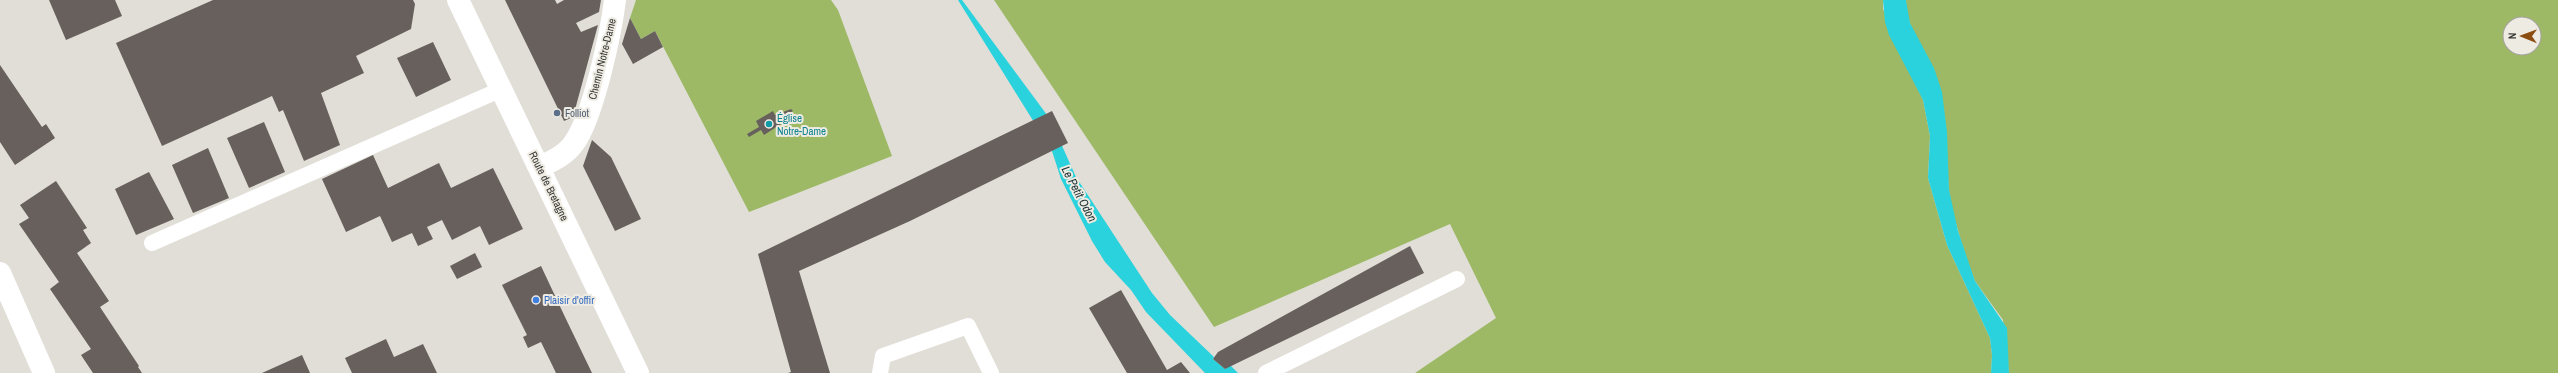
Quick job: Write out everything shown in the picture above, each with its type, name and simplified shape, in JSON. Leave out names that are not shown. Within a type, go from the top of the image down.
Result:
[{"type":"main road","name":"Route de Bretagne","points":[[458,0],[540,167],[638,373]]},
{"type":"main road","name":"Chemin Notre-Dame","points":[[540,167],[560,157],[574,144],[588,115],[613,20],[615,0]]},
{"type":"main road","points":[[0,272],[44,373]]},
{"type":"lane","points":[[152,243],[502,89]]},
{"type":"lane","points":[[1266,373],[1457,279]]},
{"type":"lane","points":[[880,373],[883,356],[968,326],[991,373]]},
{"type":"green space","points":[[636,0],[831,0],[838,10],[892,156],[749,212],[655,31],[641,39],[630,18]]},
{"type":"green space","points":[[994,0],[1883,0],[1883,9],[1923,100],[1930,136],[1928,178],[1947,245],[1990,338],[1992,355],[1991,373],[1415,373],[1496,318],[1450,224],[1214,327]]},
{"type":"green space","points":[[1906,0],[2558,0],[2558,373],[2009,373],[2003,320],[1975,281],[1965,255],[1950,202],[1947,165],[1914,33],[1907,16]]},
{"type":"water","name":"Le Petit Odon","points":[[958,0],[962,0],[1050,119],[1076,177],[1152,293],[1170,315],[1214,357],[1213,359],[1225,369],[1230,365],[1238,373],[1205,373],[1146,312],[1131,290],[1105,262],[1092,241],[1061,179],[1052,151]]},
{"type":"water","points":[[1883,0],[1906,0],[1910,23],[1934,68],[1942,92],[1947,132],[1949,190],[1958,231],[1975,281],[2007,328],[2009,373],[1991,373],[1992,355],[1990,338],[1947,245],[1928,178],[1930,136],[1923,100],[1889,35],[1885,22]]},
{"type":"building","points":[[49,0],[115,0],[122,16],[66,40]]},
{"type":"building","points":[[213,0],[413,0],[415,4],[411,29],[356,56],[364,73],[321,93],[340,145],[304,161],[283,110],[279,112],[272,96],[162,146],[116,43]]},
{"type":"building","points":[[505,0],[555,0],[557,4],[564,0],[601,0],[599,12],[576,23],[581,32],[598,25],[573,117],[564,121]]},
{"type":"building","points":[[630,18],[641,39],[655,31],[663,47],[633,64],[622,44]]},
{"type":"building","points":[[433,42],[451,80],[416,97],[397,58]]},
{"type":"building","points":[[0,65],[42,127],[46,124],[55,138],[15,165],[0,142]]},
{"type":"building","name":"Église Notre-Dame","points":[[791,109],[793,111],[786,115],[781,124],[764,135],[761,130],[749,137],[747,134],[759,127],[756,121],[773,111],[775,115]]},
{"type":"building","points":[[1052,111],[1068,143],[910,221],[799,271],[830,373],[788,373],[791,372],[758,254]]},
{"type":"building","points":[[264,122],[285,172],[249,188],[227,138]]},
{"type":"building","points":[[592,140],[611,157],[641,219],[615,231],[583,166]]},
{"type":"building","points":[[208,148],[229,198],[193,213],[172,165]]},
{"type":"building","points":[[373,155],[388,188],[439,163],[451,188],[493,168],[523,229],[489,245],[480,226],[452,240],[442,220],[427,227],[433,239],[418,246],[412,233],[392,242],[380,216],[346,232],[322,179]]},
{"type":"building","points":[[149,172],[174,219],[136,235],[115,189]]},
{"type":"building","points":[[56,181],[87,228],[83,230],[91,243],[77,253],[109,301],[100,307],[139,366],[138,367],[142,373],[93,373],[81,355],[91,349],[50,289],[59,282],[19,224],[29,218],[20,205]]},
{"type":"building","points":[[1410,246],[1424,273],[1225,369],[1213,359],[1218,352]]},
{"type":"building","points":[[475,253],[482,267],[457,279],[450,266]]},
{"type":"building","points":[[541,266],[592,373],[556,373],[541,342],[528,348],[523,337],[527,335],[502,285]]},
{"type":"building","points":[[1121,290],[1167,370],[1181,362],[1190,373],[1127,373],[1089,308]]},
{"type":"building","points":[[386,339],[394,357],[423,344],[437,373],[352,373],[345,358]]},
{"type":"building","points":[[302,355],[310,373],[262,373]]},
{"type":"place","name":"Folliot","points":[[557,113]]},
{"type":"place","name":"Église Notre-Dame","points":[[769,124]]},
{"type":"place","name":"Plaisir d'offir","points":[[536,300]]}]
